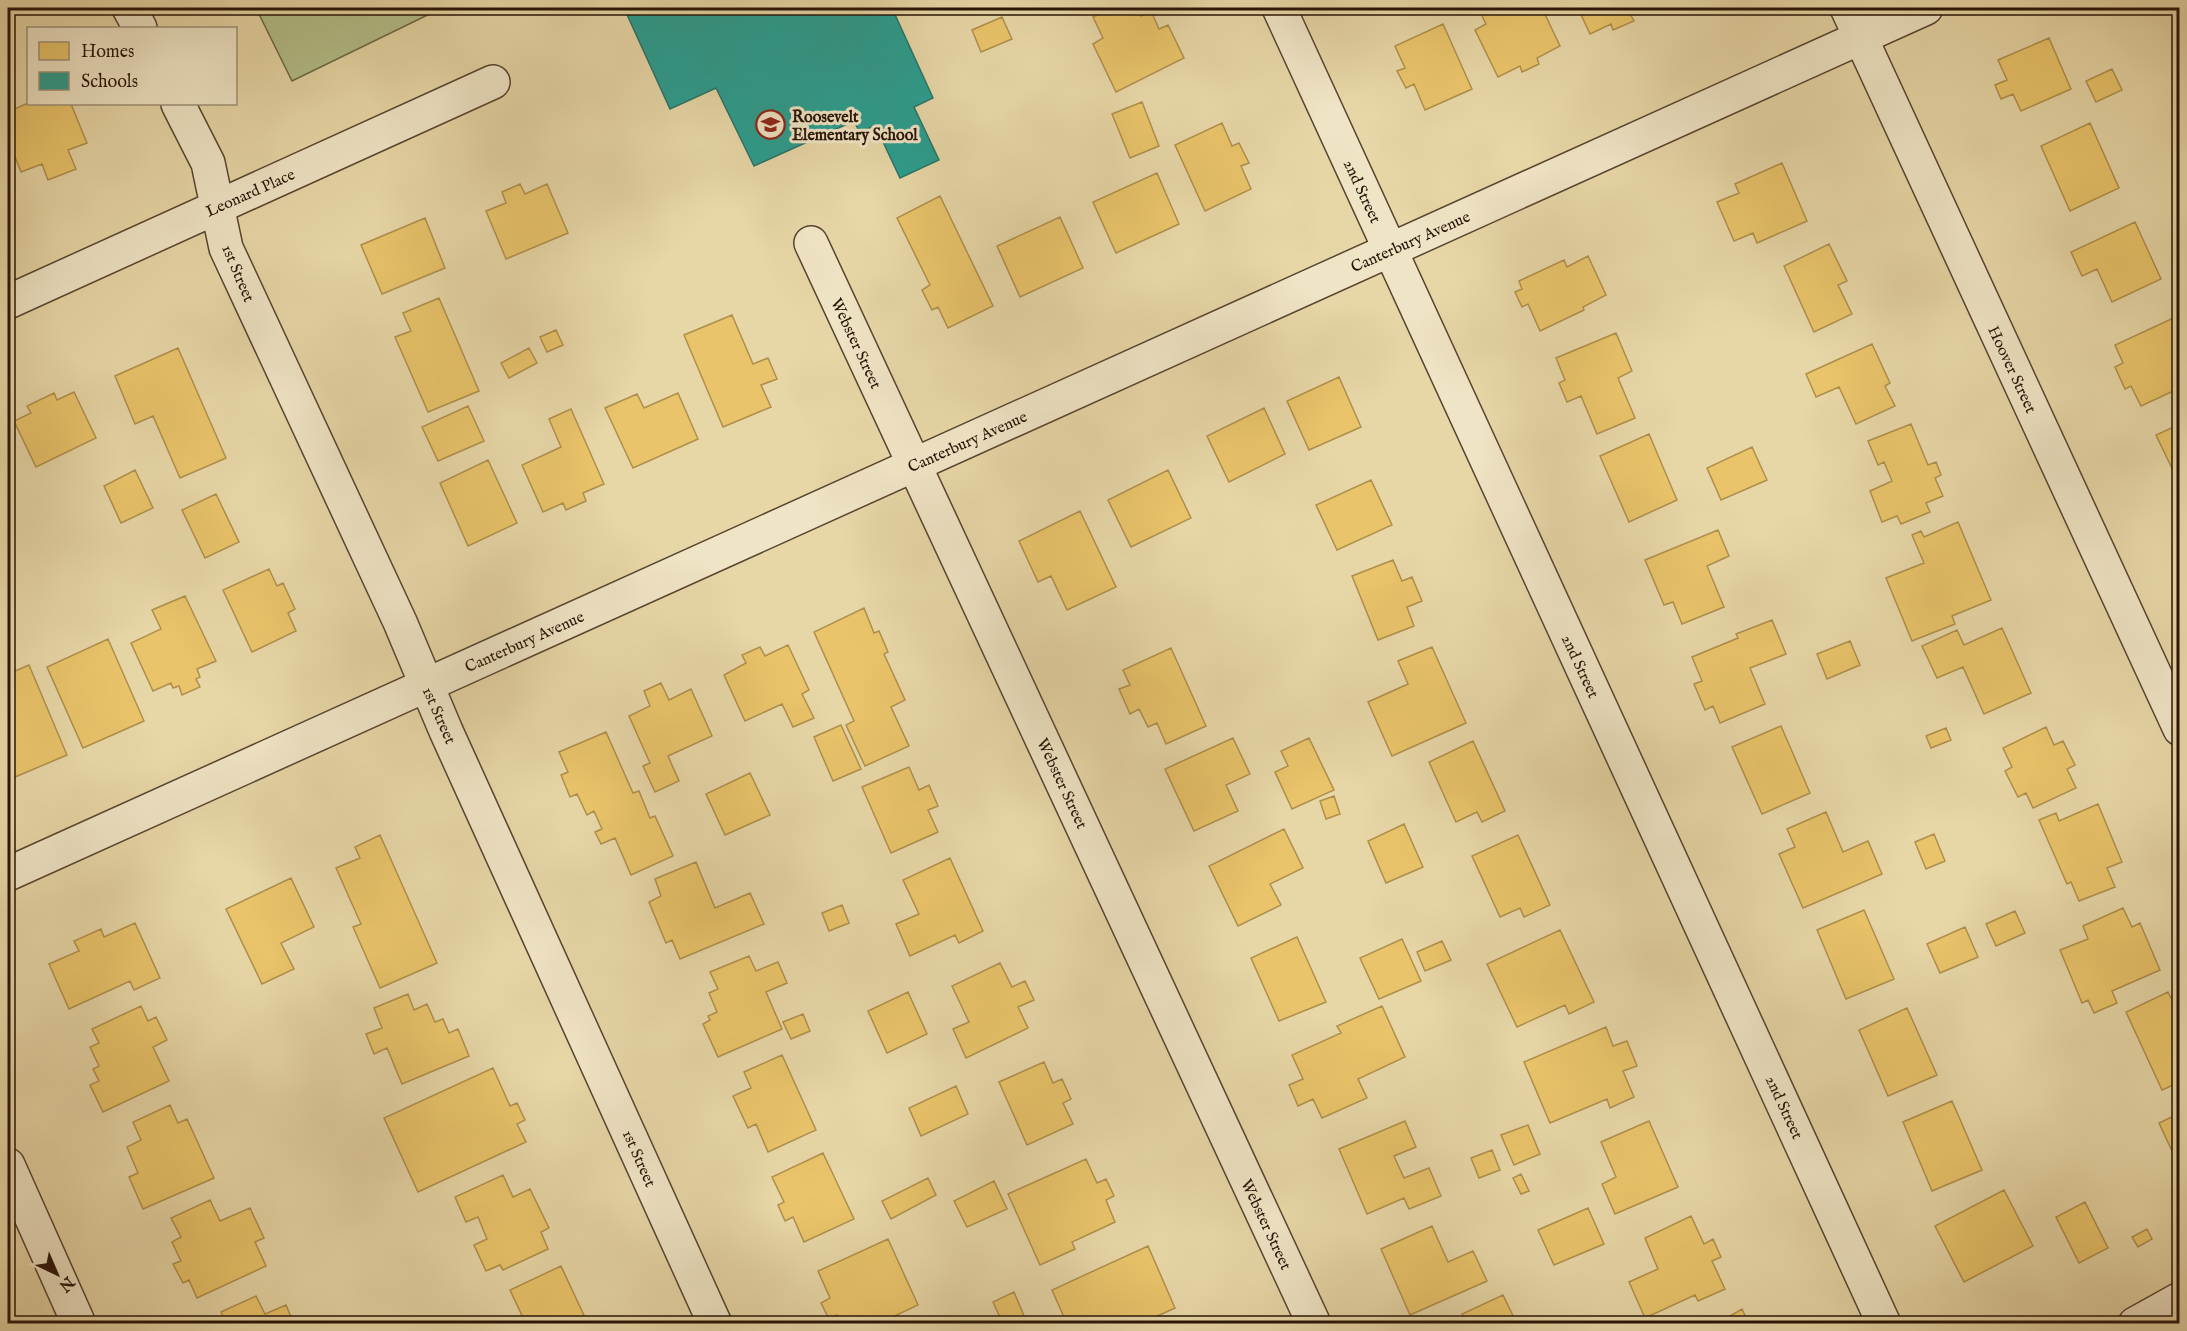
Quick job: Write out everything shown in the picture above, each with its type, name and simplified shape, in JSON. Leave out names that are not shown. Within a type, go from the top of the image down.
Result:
[{"type":"street","points":[[129,8],[139,27]]},
{"type":"street","name":"2nd Street","points":[[1280,8],[1884,1323]]},
{"type":"street","name":"Hoover Street","points":[[1847,8],[2180,729]]},
{"type":"street","name":"Canterbury Avenue","points":[[8,874],[1926,8]]},
{"type":"street","name":"Leonard Place","points":[[8,302],[493,82]]},
{"type":"street","name":"1st Street","points":[[179,105],[208,163],[226,248],[400,622],[426,685],[715,1323]]},
{"type":"street","name":"Webster Street","points":[[811,243],[1314,1323]]},
{"type":"street","points":[[8,1165],[80,1323]]},
{"type":"street","points":[[2135,1323],[2180,1299]]},
{"type":"green space","points":[[256,8],[442,8],[292,81]]},
{"type":"building: Homes","points":[[1112,8],[1136,8],[1141,16],[1151,11],[1159,29],[1168,25],[1184,58],[1116,92],[1093,44],[1103,38],[1093,17]]},
{"type":"building: Homes","points":[[1478,8],[1506,8],[1510,14],[1524,8],[1542,8],[1560,46],[1537,58],[1539,64],[1522,72],[1520,66],[1498,77],[1475,30],[1486,24]]},
{"type":"building: Homes","points":[[1578,8],[1646,8],[1630,14],[1634,21],[1613,30],[1611,24],[1590,34]]},
{"type":"building: Homes","points":[[1002,17],[1012,39],[981,52],[972,30]]},
{"type":"building: Homes","points":[[1443,24],[1472,89],[1425,110],[1414,84],[1406,88],[1397,71],[1405,68],[1395,46]]},
{"type":"building: Homes","points":[[2049,38],[2071,89],[2021,111],[2013,94],[2001,99],[1995,85],[2007,80],[1998,60]]},
{"type":"building: Homes","points":[[2112,69],[2122,90],[2096,102],[2086,81]]},
{"type":"building: Homes","points":[[1142,102],[1159,146],[1130,158],[1112,114]]},
{"type":"building: Homes","points":[[27,103],[71,105],[87,143],[68,150],[76,169],[48,180],[42,164],[21,172],[8,139],[8,112]]},
{"type":"building: Homes","points":[[1222,123],[1232,146],[1239,143],[1249,163],[1241,166],[1251,189],[1205,211],[1175,145]]},
{"type":"building: Homes","points":[[2090,123],[2119,188],[2070,211],[2041,146]]},
{"type":"building: Homes","points":[[1782,163],[1807,221],[1757,243],[1753,233],[1734,241],[1717,202],[1739,193],[1735,184]]},
{"type":"building: Homes","points":[[1157,173],[1179,224],[1116,253],[1093,202]]},
{"type":"building: Homes","points":[[520,184],[525,194],[547,184],[568,233],[506,259],[486,211],[506,203],[502,192]]},
{"type":"building: Homes","points":[[940,196],[993,306],[948,328],[938,307],[932,310],[922,290],[930,285],[897,218]]},
{"type":"building: Homes","points":[[1060,217],[1083,268],[1020,297],[997,246]]},
{"type":"building: Homes","points":[[425,218],[445,268],[382,294],[361,245]]},
{"type":"building: Homes","points":[[2135,222],[2161,279],[2112,302],[2097,269],[2082,276],[2071,252]]},
{"type":"building: Homes","points":[[1829,244],[1847,281],[1838,285],[1852,314],[1814,332],[1784,266]]},
{"type":"building: Homes","points":[[1588,256],[1606,295],[1583,307],[1584,310],[1540,331],[1528,304],[1522,307],[1515,292],[1522,289],[1519,281],[1564,260],[1567,267]]},
{"type":"building: Homes","points":[[439,298],[479,391],[428,412],[395,337],[411,331],[403,313]]},
{"type":"building: Homes","points":[[732,315],[753,364],[768,358],[777,379],[761,385],[771,407],[723,427],[684,335]]},
{"type":"building: Homes","points":[[2180,315],[2180,388],[2141,406],[2131,386],[2125,389],[2115,367],[2123,363],[2115,345]]},
{"type":"building: Homes","points":[[556,330],[563,345],[547,352],[540,337]]},
{"type":"building: Homes","points":[[1616,333],[1632,371],[1618,378],[1635,418],[1597,434],[1581,396],[1567,402],[1559,383],[1565,380],[1556,358]]},
{"type":"building: Homes","points":[[1872,344],[1890,383],[1885,386],[1895,406],[1856,424],[1839,387],[1816,397],[1806,374]]},
{"type":"building: Homes","points":[[178,348],[226,458],[180,478],[153,416],[135,424],[115,376]]},
{"type":"building: Homes","points":[[529,348],[537,363],[509,378],[501,363]]},
{"type":"building: Homes","points":[[1339,377],[1361,427],[1309,450],[1287,401]]},
{"type":"building: Homes","points":[[74,392],[96,438],[36,467],[14,421],[31,413],[27,406],[54,393],[57,400]]},
{"type":"building: Homes","points":[[678,393],[698,439],[633,468],[605,408],[637,394],[644,408]]},
{"type":"building: Homes","points":[[468,406],[484,441],[438,461],[422,427]]},
{"type":"building: Homes","points":[[1264,408],[1285,454],[1229,482],[1207,436]]},
{"type":"building: Homes","points":[[571,409],[604,484],[583,493],[586,501],[566,510],[563,503],[543,512],[522,465],[561,447],[549,419]]},
{"type":"building: Homes","points":[[1911,424],[1928,465],[1936,462],[1941,475],[1935,478],[1943,496],[1926,503],[1930,512],[1901,524],[1897,516],[1882,522],[1870,491],[1892,481],[1884,462],[1878,465],[1868,441]]},
{"type":"building: Homes","points":[[2180,424],[2180,485],[2156,435]]},
{"type":"building: Homes","points":[[1649,434],[1677,500],[1629,522],[1600,456]]},
{"type":"building: Homes","points":[[1752,447],[1767,480],[1721,500],[1707,468]]},
{"type":"building: Homes","points":[[488,460],[517,523],[468,546],[440,483]]},
{"type":"building: Homes","points":[[135,470],[153,508],[121,523],[104,486]]},
{"type":"building: Homes","points":[[1168,470],[1191,518],[1131,547],[1108,500]]},
{"type":"building: Homes","points":[[1371,480],[1392,525],[1337,550],[1316,505]]},
{"type":"building: Homes","points":[[216,494],[239,542],[205,558],[182,510]]},
{"type":"building: Homes","points":[[1080,511],[1116,587],[1067,610],[1051,576],[1038,582],[1019,541]]},
{"type":"building: Homes","points":[[1958,522],[1991,600],[1952,616],[1955,624],[1912,641],[1886,578],[1924,563],[1912,535],[1921,531],[1924,537]]},
{"type":"building: Homes","points":[[1718,530],[1729,556],[1707,566],[1724,607],[1682,624],[1673,602],[1664,605],[1645,560]]},
{"type":"building: Homes","points":[[1393,560],[1402,581],[1412,577],[1422,601],[1407,607],[1414,626],[1378,640],[1352,576]]},
{"type":"building: Homes","points":[[269,569],[277,586],[283,583],[295,609],[288,613],[296,631],[252,652],[223,590]]},
{"type":"building: Homes","points":[[185,596],[216,661],[197,669],[200,677],[196,679],[200,687],[182,695],[179,686],[173,688],[171,683],[153,691],[131,643],[161,629],[152,610]]},
{"type":"building: Homes","points":[[864,608],[874,633],[879,631],[888,652],[884,654],[905,700],[891,707],[909,746],[865,766],[846,725],[854,721],[814,632]]},
{"type":"building: Homes","points":[[1772,620],[1786,654],[1750,668],[1765,704],[1720,723],[1713,706],[1705,710],[1694,684],[1702,681],[1692,657],[1738,638],[1736,634]]},
{"type":"building: Homes","points":[[2002,628],[2031,693],[1984,714],[1963,667],[1937,678],[1922,646],[1957,630],[1964,645]]},
{"type":"building: Homes","points":[[108,639],[144,721],[83,748],[47,667]]},
{"type":"building: Homes","points":[[1850,641],[1860,665],[1827,679],[1817,654]]},
{"type":"building: Homes","points":[[788,645],[809,690],[802,694],[814,718],[793,727],[782,704],[745,721],[724,675],[746,663],[742,655],[760,647],[765,656]]},
{"type":"building: Homes","points":[[1432,647],[1466,723],[1392,756],[1368,702],[1408,684],[1398,661]]},
{"type":"building: Homes","points":[[1171,648],[1206,726],[1166,744],[1157,723],[1148,727],[1139,709],[1130,714],[1119,689],[1130,685],[1123,670]]},
{"type":"building: Homes","points":[[29,665],[67,755],[8,780],[8,674]]},
{"type":"building: Homes","points":[[661,683],[669,700],[691,689],[712,736],[668,756],[679,781],[655,792],[643,766],[650,763],[629,716],[650,706],[644,691]]},
{"type":"building: Homes","points":[[841,725],[861,769],[833,781],[814,737]]},
{"type":"building: Homes","points":[[1781,726],[1810,793],[1762,814],[1732,747]]},
{"type":"building: Homes","points":[[2046,727],[2054,745],[2063,741],[2075,765],[2067,769],[2076,788],[2033,808],[2026,793],[2018,797],[2005,771],[2012,767],[2003,748]]},
{"type":"building: Homes","points":[[1946,728],[1951,740],[1931,748],[1926,736]]},
{"type":"building: Homes","points":[[606,732],[633,793],[639,791],[650,818],[655,816],[673,856],[631,875],[615,838],[601,844],[595,832],[602,829],[594,811],[587,815],[577,794],[570,797],[561,775],[568,772],[559,752]]},
{"type":"building: Homes","points":[[1233,738],[1250,774],[1226,785],[1238,811],[1194,831],[1165,769]]},
{"type":"building: Homes","points":[[1309,738],[1334,790],[1292,809],[1275,772],[1288,766],[1281,751]]},
{"type":"building: Homes","points":[[1473,741],[1505,811],[1482,822],[1477,812],[1456,822],[1429,762]]},
{"type":"building: Homes","points":[[909,767],[919,790],[929,785],[938,806],[928,810],[938,832],[891,853],[862,787]]},
{"type":"building: Homes","points":[[750,773],[770,815],[725,835],[706,794]]},
{"type":"building: Homes","points":[[1334,796],[1340,814],[1326,819],[1320,801]]},
{"type":"building: Homes","points":[[2098,804],[2122,862],[2107,868],[2115,887],[2079,901],[2071,882],[2067,884],[2039,820],[2056,813],[2059,821]]},
{"type":"building: Homes","points":[[1826,812],[1843,852],[1868,841],[1882,874],[1803,908],[1779,854],[1795,847],[1787,829]]},
{"type":"building: Homes","points":[[1404,824],[1423,867],[1386,883],[1368,841]]},
{"type":"building: Homes","points":[[1284,829],[1303,868],[1270,884],[1281,905],[1238,926],[1209,866]]},
{"type":"building: Homes","points":[[1934,834],[1945,861],[1926,869],[1915,842]]},
{"type":"building: Homes","points":[[380,835],[437,963],[380,988],[353,927],[361,924],[336,868],[360,858],[355,847]]},
{"type":"building: Homes","points":[[1518,835],[1550,905],[1524,917],[1520,908],[1500,917],[1472,856]]},
{"type":"building: Homes","points":[[950,858],[983,931],[959,943],[955,935],[910,956],[896,924],[919,914],[903,880]]},
{"type":"building: Homes","points":[[696,862],[715,908],[750,893],[764,924],[680,959],[672,940],[666,943],[649,902],[661,896],[655,879]]},
{"type":"building: Homes","points":[[291,878],[314,927],[281,943],[294,969],[262,984],[226,909]]},
{"type":"building: Homes","points":[[842,905],[849,923],[829,931],[822,913]]},
{"type":"building: Homes","points":[[2123,908],[2132,927],[2140,923],[2160,970],[2112,991],[2117,1003],[2094,1013],[2088,1000],[2082,1003],[2060,950],[2088,939],[2083,926]]},
{"type":"building: Homes","points":[[1864,910],[1894,979],[1846,999],[1817,930]]},
{"type":"building: Homes","points":[[2015,911],[2025,933],[1996,946],[1986,924]]},
{"type":"building: Homes","points":[[135,923],[160,978],[134,990],[130,981],[69,1009],[49,964],[79,951],[74,941],[101,929],[104,937]]},
{"type":"building: Homes","points":[[1965,927],[1978,957],[1940,973],[1927,944]]},
{"type":"building: Homes","points":[[1560,930],[1594,1002],[1569,1014],[1565,1005],[1517,1027],[1487,964]]},
{"type":"building: Homes","points":[[1297,937],[1326,1002],[1279,1021],[1251,958]]},
{"type":"building: Homes","points":[[1402,939],[1421,981],[1379,999],[1360,958]]},
{"type":"building: Homes","points":[[1442,941],[1451,960],[1425,971],[1417,952]]},
{"type":"building: Homes","points":[[749,956],[756,971],[778,962],[787,983],[766,992],[782,1029],[718,1057],[703,1024],[710,1020],[708,1016],[717,1012],[709,993],[718,989],[710,972]]},
{"type":"building: Homes","points":[[1000,963],[1012,987],[1025,981],[1034,1000],[1018,1007],[1028,1028],[966,1058],[953,1029],[969,1022],[952,986]]},
{"type":"building: Homes","points":[[908,992],[927,1034],[887,1053],[868,1011]]},
{"type":"building: Homes","points":[[2168,992],[2180,1016],[2180,1082],[2162,1090],[2126,1012]]},
{"type":"building: Homes","points":[[408,994],[414,1010],[427,1004],[435,1022],[443,1019],[449,1033],[458,1029],[469,1056],[402,1084],[387,1048],[374,1054],[366,1034],[382,1028],[374,1008]]},
{"type":"building: Homes","points":[[141,1006],[148,1021],[156,1017],[167,1040],[153,1047],[169,1081],[103,1112],[90,1085],[99,1081],[93,1069],[99,1066],[90,1047],[99,1043],[92,1029]]},
{"type":"building: Homes","points":[[1382,1006],[1405,1057],[1358,1079],[1367,1098],[1322,1118],[1313,1099],[1298,1106],[1289,1085],[1303,1079],[1292,1055],[1341,1033],[1337,1026]]},
{"type":"building: Homes","points":[[1907,1008],[1937,1075],[1888,1096],[1859,1030]]},
{"type":"building: Homes","points":[[803,1014],[810,1031],[791,1039],[783,1022]]},
{"type":"building: Homes","points":[[1606,1027],[1613,1046],[1627,1041],[1637,1066],[1623,1071],[1634,1097],[1610,1108],[1607,1099],[1550,1123],[1524,1062]]},
{"type":"building: Homes","points":[[782,1055],[816,1130],[768,1152],[756,1124],[748,1128],[733,1096],[751,1088],[744,1072]]},
{"type":"building: Homes","points":[[1044,1062],[1053,1083],[1062,1079],[1071,1099],[1063,1103],[1073,1124],[1027,1145],[999,1082]]},
{"type":"building: Homes","points":[[493,1068],[510,1106],[517,1103],[525,1120],[517,1124],[526,1142],[418,1192],[384,1118]]},
{"type":"building: Homes","points":[[956,1086],[968,1114],[921,1136],[909,1108]]},
{"type":"building: Homes","points":[[1952,1101],[1982,1170],[1932,1191],[1903,1122]]},
{"type":"building: Homes","points":[[170,1105],[178,1123],[187,1119],[214,1178],[143,1209],[129,1177],[138,1173],[127,1147],[141,1140],[133,1122]]},
{"type":"building: Homes","points":[[2180,1113],[2180,1168],[2159,1123]]},
{"type":"building: Homes","points":[[1405,1121],[1416,1147],[1394,1156],[1404,1178],[1429,1168],[1441,1196],[1409,1209],[1404,1198],[1367,1214],[1339,1149]]},
{"type":"building: Homes","points":[[1649,1121],[1678,1187],[1615,1214],[1602,1184],[1616,1177],[1601,1142]]},
{"type":"building: Homes","points":[[1528,1125],[1540,1154],[1514,1165],[1501,1135]]},
{"type":"building: Homes","points":[[1492,1150],[1500,1170],[1479,1178],[1471,1158]]},
{"type":"building: Homes","points":[[823,1153],[854,1219],[804,1242],[793,1217],[785,1221],[778,1205],[784,1202],[772,1177]]},
{"type":"building: Homes","points":[[1086,1159],[1097,1183],[1106,1179],[1114,1196],[1106,1200],[1115,1222],[1072,1242],[1075,1249],[1040,1265],[1008,1194]]},
{"type":"building: Homes","points":[[1521,1174],[1529,1191],[1521,1194],[1513,1178]]},
{"type":"building: Homes","points":[[503,1175],[513,1197],[530,1189],[549,1228],[541,1232],[548,1249],[503,1270],[500,1265],[486,1271],[474,1245],[487,1239],[478,1217],[466,1222],[455,1197]]},
{"type":"building: Homes","points":[[928,1178],[936,1195],[891,1219],[882,1201]]},
{"type":"building: Homes","points":[[994,1181],[1007,1209],[967,1227],[954,1201]]},
{"type":"building: Homes","points":[[2004,1190],[2033,1246],[1964,1282],[1935,1226]]},
{"type":"building: Homes","points":[[210,1200],[220,1221],[250,1208],[264,1238],[255,1242],[266,1266],[197,1298],[189,1280],[183,1283],[173,1264],[181,1261],[172,1242],[181,1237],[171,1218]]},
{"type":"building: Homes","points":[[2085,1202],[2108,1248],[2079,1263],[2056,1217]]},
{"type":"building: Homes","points":[[1588,1208],[1604,1244],[1554,1265],[1538,1230]]},
{"type":"building: Homes","points":[[1691,1216],[1704,1244],[1713,1239],[1721,1257],[1712,1261],[1725,1289],[1698,1301],[1695,1295],[1645,1318],[1629,1282],[1658,1269],[1645,1238]]},
{"type":"building: Homes","points":[[1432,1226],[1448,1262],[1473,1251],[1487,1281],[1410,1315],[1381,1249]]},
{"type":"building: Homes","points":[[2147,1229],[2152,1239],[2138,1247],[2132,1237]]},
{"type":"building: Homes","points":[[888,1239],[918,1305],[878,1324],[841,1324],[837,1315],[829,1319],[821,1303],[830,1298],[818,1271]]},
{"type":"building: Homes","points":[[1148,1246],[1175,1308],[1140,1324],[1067,1324],[1052,1290]]},
{"type":"building: Homes","points":[[561,1266],[588,1324],[526,1324],[510,1290]]},
{"type":"building: Homes","points":[[1014,1292],[1024,1316],[1003,1324],[993,1302]]},
{"type":"building: Homes","points":[[1503,1295],[1517,1324],[1467,1324],[1462,1314]]},
{"type":"building: Homes","points":[[256,1296],[265,1314],[286,1305],[294,1324],[226,1324],[221,1312]]},
{"type":"building: Homes","points":[[1742,1309],[1749,1324],[1716,1324]]},
{"type":"building: Homes","points":[[1708,1316],[1713,1324],[1694,1324]]},
{"type":"building: Schools","points":[[624,8],[892,8],[933,98],[914,107],[939,160],[900,178],[875,125],[860,133],[854,121],[754,166],[716,88],[670,109]]},
{"type":"place","name":"Roosevelt Elementary School","points":[[771,125]]}]
